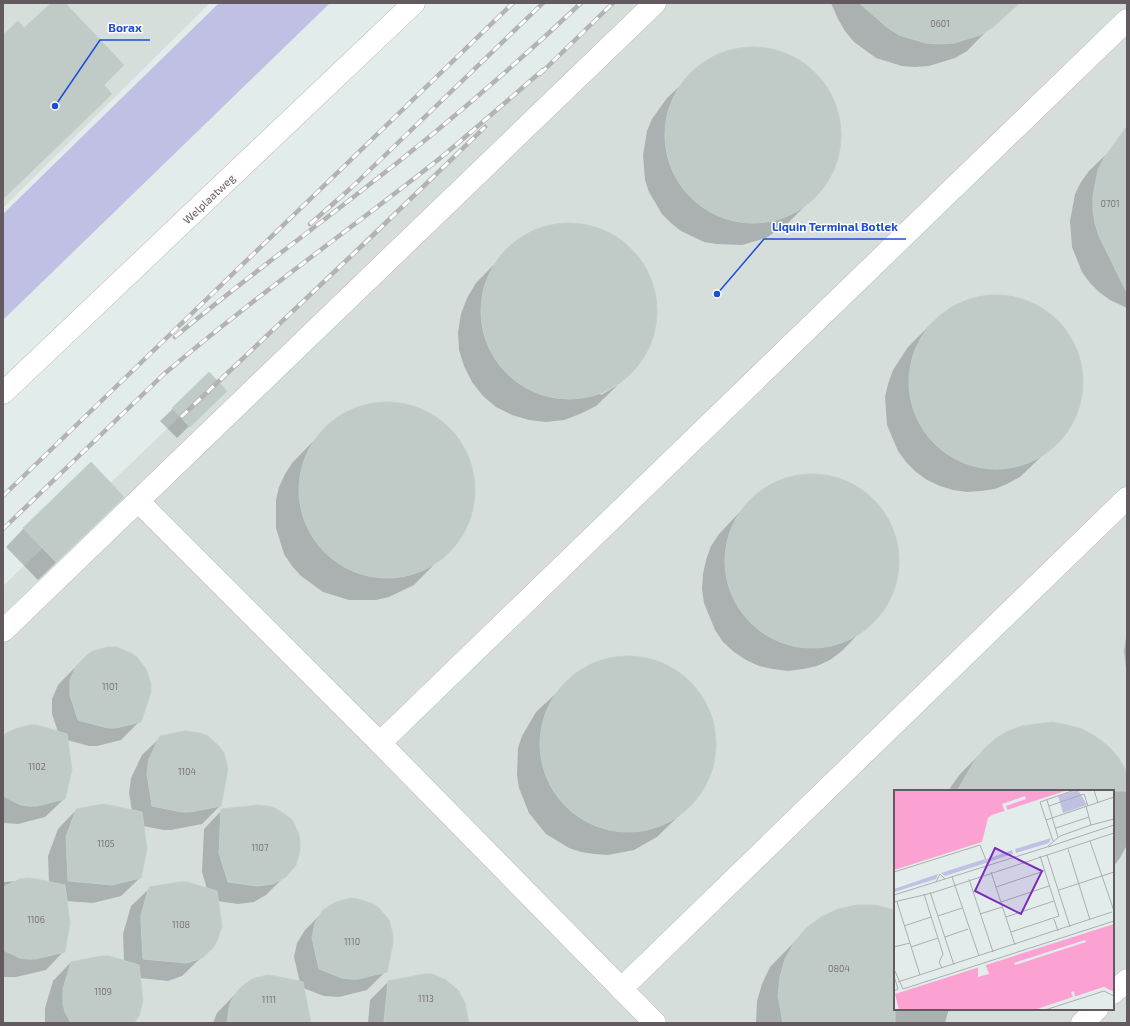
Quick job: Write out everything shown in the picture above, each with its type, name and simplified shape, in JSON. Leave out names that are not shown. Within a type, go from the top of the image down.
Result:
[{"type":"lane","name":"Welplaatweg","points":[[5,387],[414,3]]},
{"type":"lane","points":[[3,631],[655,3]]},
{"type":"lane","points":[[380,743],[1127,20]]},
{"type":"lane","points":[[621,989],[1127,498]]},
{"type":"lane","points":[[138,501],[380,743],[655,1023]]},
{"type":"lane","points":[[1114,992],[1127,980]]},
{"type":"lane","points":[[1082,1023],[1096,1010]]},
{"type":"shaded area","points":[[3,3],[210,3],[3,208]]},
{"type":"shaded area","points":[[219,3],[330,3],[3,320],[3,214]]},
{"type":"shaded area","points":[[611,3],[1127,3],[1127,1023],[3,1023],[3,586]]},
{"type":"building","points":[[51,3],[65,3],[124,65],[104,85],[112,94],[3,199],[3,35],[18,21],[24,28]]},
{"type":"building","points":[[859,3],[1020,3],[992,28],[980,35],[954,43],[939,44],[926,43],[899,35],[888,28]]},
{"type":"building","points":[[753,47],[770,49],[787,54],[809,67],[821,79],[834,101],[839,118],[841,135],[839,152],[834,169],[821,191],[809,203],[787,216],[770,221],[753,223],[736,221],[719,216],[697,203],[685,191],[672,169],[667,152],[665,135],[667,118],[672,101],[685,79],[697,67],[719,54],[736,49]]},
{"type":"building","points":[[1127,126],[1127,293],[1099,236],[1093,210],[1093,197],[1098,170],[1104,158]]},
{"type":"building","points":[[569,223],[586,225],[603,230],[625,243],[637,255],[650,277],[655,294],[657,311],[655,328],[650,345],[637,367],[625,379],[603,392],[586,397],[569,399],[552,397],[535,392],[513,379],[501,367],[488,345],[483,328],[481,311],[483,294],[488,277],[501,255],[513,243],[535,230],[552,225]]},
{"type":"building","points":[[1005,295],[1029,301],[1044,309],[1058,320],[1069,334],[1077,349],[1082,365],[1082,399],[1077,415],[1069,430],[1058,444],[1044,455],[1029,463],[1013,468],[987,469],[963,463],[948,455],[934,444],[923,430],[915,415],[910,399],[909,373],[915,349],[923,334],[934,320],[948,309],[963,301],[979,296]]},
{"type":"building","points":[[209,372],[227,391],[190,427],[172,408]]},
{"type":"building","points":[[396,402],[421,408],[429,412],[443,422],[455,434],[469,456],[474,473],[474,507],[469,524],[455,546],[443,558],[421,572],[404,577],[378,578],[353,572],[345,568],[331,558],[319,546],[305,524],[300,507],[299,481],[305,456],[309,448],[319,434],[331,422],[353,408],[370,403]]},
{"type":"building","points":[[91,462],[124,497],[56,562],[23,528]]},
{"type":"building","points":[[812,474],[829,476],[845,481],[867,494],[879,506],[888,520],[895,536],[899,561],[897,578],[892,594],[879,616],[867,628],[853,637],[837,644],[812,648],[795,646],[779,641],[757,628],[745,616],[736,602],[729,586],[725,561],[727,544],[732,528],[745,506],[757,494],[771,485],[787,478]]},
{"type":"building","points":[[108,647],[116,647],[131,653],[137,657],[146,669],[151,684],[151,692],[141,722],[116,728],[108,728],[78,720],[70,695],[70,680],[76,666],[87,655],[93,651]]},
{"type":"building","points":[[637,656],[662,662],[670,666],[684,676],[696,688],[710,710],[715,727],[715,761],[710,778],[696,800],[684,812],[662,826],[645,831],[619,832],[594,826],[586,822],[572,812],[560,800],[546,778],[541,761],[540,735],[546,710],[550,702],[560,688],[572,676],[594,662],[611,657]]},
{"type":"building","points":[[1052,722],[1082,729],[1095,736],[1108,746],[1118,757],[1127,772],[1127,791],[958,790],[983,750],[995,739],[1008,731],[1022,726]]},
{"type":"building","points":[[30,725],[37,725],[67,734],[72,770],[65,799],[37,806],[29,806],[21,805],[3,796],[3,735],[15,729]]},
{"type":"building","points":[[185,731],[200,733],[208,736],[224,753],[228,768],[221,806],[190,812],[182,812],[152,806],[147,774],[149,759],[160,736]]},
{"type":"building","points":[[104,804],[142,812],[147,849],[141,878],[112,885],[68,881],[66,837],[76,809]]},
{"type":"building","points":[[258,805],[273,807],[292,820],[299,834],[300,842],[300,850],[296,865],[286,877],[273,884],[257,886],[228,882],[219,853],[221,809]]},
{"type":"building","points":[[28,878],[65,885],[70,923],[65,952],[35,959],[28,959],[20,958],[3,950],[3,887],[20,879]]},
{"type":"building","points":[[187,882],[217,891],[222,926],[217,941],[213,948],[202,958],[187,963],[143,959],[141,915],[149,887]]},
{"type":"building","points":[[351,898],[373,904],[379,908],[389,920],[393,935],[393,943],[387,972],[358,979],[350,979],[342,978],[319,969],[312,938],[315,923],[323,910],[336,902]]},
{"type":"building","points":[[857,905],[875,905],[894,910],[895,1023],[783,1023],[778,996],[780,977],[785,959],[794,943],[806,928],[821,917],[838,909]]},
{"type":"building","points":[[101,956],[109,956],[139,965],[143,1001],[139,1016],[134,1023],[71,1023],[65,1012],[63,1004],[63,989],[71,962]]},
{"type":"building","points":[[424,974],[432,974],[446,980],[458,990],[465,1003],[469,1023],[384,1023],[388,981]]},
{"type":"building","points":[[267,975],[303,982],[311,1023],[227,1023],[231,1001],[240,988],[252,979]]},
{"type":"railway","points":[[3,496],[513,3]]},
{"type":"railway","points":[[310,224],[351,188],[543,3]]},
{"type":"railway","points":[[175,337],[442,126],[499,78],[581,3]]},
{"type":"railway","points":[[540,74],[613,3]]},
{"type":"railway","points":[[3,529],[164,374],[232,318],[439,159],[543,70]]},
{"type":"railway","points":[[181,417],[485,127]]},
{"type":"place","name":"Borax","points":[[55,106]]},
{"type":"place","name":"Liquin Terminal Botlek","points":[[717,294]]}]
